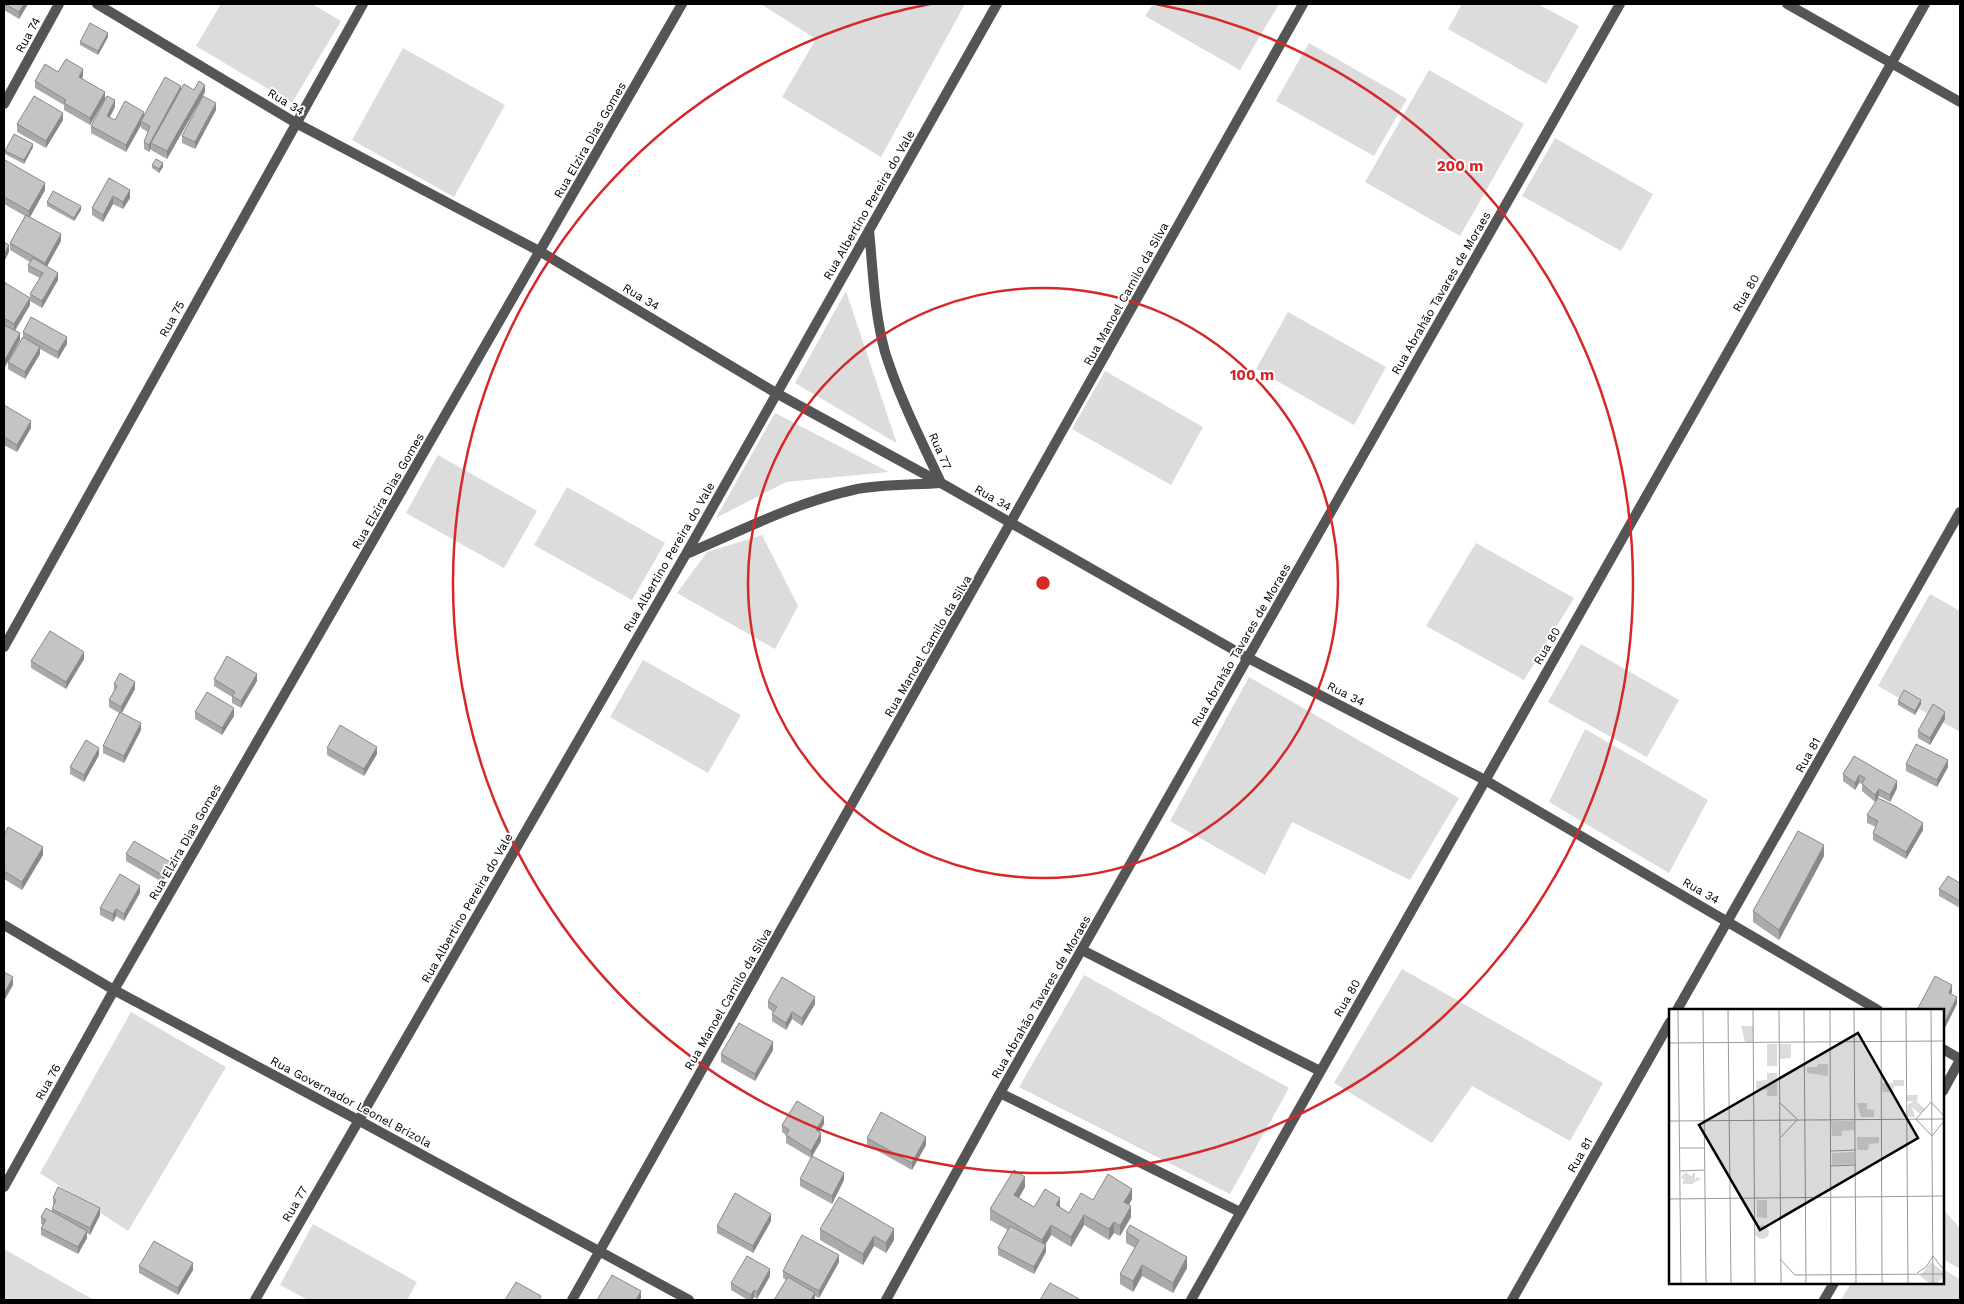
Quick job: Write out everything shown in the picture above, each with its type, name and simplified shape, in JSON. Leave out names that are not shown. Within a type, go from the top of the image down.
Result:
[{"type":"street","name":"Rua 74","points":[[4,104],[59,4]]},
{"type":"street","name":"Rua 34","points":[[97,4],[296,123],[541,252],[776,393],[941,483],[1248,658],[1485,780],[1876,1009]]},
{"type":"street","name":"Rua 75","points":[[4,647],[363,4]]},
{"type":"street","name":"Rua Elzira Dias Gomes","points":[[114,990],[541,252],[682,4]]},
{"type":"street","name":"Rua Albertino Pereira do Vale","points":[[358,1120],[686,554],[997,4]]},
{"type":"street","name":"Rua Manoel Camilo da Silva","points":[[572,1300],[1012,523],[1303,4]]},
{"type":"street","name":"Rua Abrahão Tavares de Moraes","points":[[886,1300],[1000,1093],[1620,4]]},
{"type":"street","points":[[1787,4],[1960,102]]},
{"type":"street","name":"Rua 80","points":[[1190,1300],[1925,4]]},
{"type":"street","name":"Rua 77","points":[[686,554],[764,521],[789,508],[819,499],[855,489],[941,483],[903,399],[886,352],[877,314],[869,230]]},
{"type":"street","name":"Rua 81","points":[[1678,1009],[1960,512]]},
{"type":"street","name":"Rua Governador Leonel Brizola","points":[[4,925],[114,990],[358,1120],[688,1300]]},
{"type":"street","points":[[1082,950],[1320,1071]]},
{"type":"street","name":"Rua 76","points":[[4,1187],[114,990]]},
{"type":"street","name":"Rua 81","points":[[1512,1300],[1669,1024]]},
{"type":"street","points":[[1944,1050],[1960,1060],[1944,1089]]},
{"type":"street","points":[[1000,1093],[1240,1212]]},
{"type":"street","name":"Rua 77","points":[[255,1300],[358,1120]]},
{"type":"street","points":[[1824,1300],[1833,1284]]},
{"type":"shaded area","points":[[221,4],[312,4],[341,21],[292,103],[196,46]]},
{"type":"shaded area","points":[[761,4],[965,4],[881,157],[782,97],[816,39]]},
{"type":"shaded area","points":[[1153,4],[1279,4],[1240,70],[1145,16]]},
{"type":"shaded area","points":[[1462,4],[1538,4],[1579,26],[1546,84],[1448,29]]},
{"type":"shaded area","points":[[1309,43],[1407,99],[1374,156],[1276,101]]},
{"type":"shaded area","points":[[403,48],[505,105],[454,197],[352,140]]},
{"type":"shaded area","points":[[1429,70],[1524,124],[1460,236],[1365,182]]},
{"type":"shaded area","points":[[1555,138],[1653,194],[1621,251],[1522,196]]},
{"type":"shaded area","points":[[846,291],[897,443],[795,383]]},
{"type":"shaded area","points":[[1288,312],[1386,367],[1354,425],[1256,369]]},
{"type":"shaded area","points":[[1105,371],[1203,427],[1171,485],[1072,429]]},
{"type":"shaded area","points":[[775,413],[889,472],[786,482],[716,518]]},
{"type":"shaded area","points":[[438,455],[537,511],[504,568],[406,513]]},
{"type":"shaded area","points":[[567,487],[665,543],[632,600],[534,545]]},
{"type":"shaded area","points":[[762,535],[798,606],[775,649],[677,593],[707,552]]},
{"type":"shaded area","points":[[1476,543],[1574,598],[1524,680],[1426,626]]},
{"type":"shaded area","points":[[1930,594],[1960,611],[1960,732],[1878,686]]},
{"type":"shaded area","points":[[1581,644],[1679,700],[1647,757],[1548,702]]},
{"type":"shaded area","points":[[643,660],[741,715],[708,773],[610,717]]},
{"type":"shaded area","points":[[1249,677],[1459,798],[1410,880],[1292,822],[1265,875],[1170,821]]},
{"type":"shaded area","points":[[1585,729],[1708,800],[1669,873],[1549,802]]},
{"type":"shaded area","points":[[1402,969],[1603,1083],[1570,1141],[1472,1086],[1432,1143],[1334,1083]]},
{"type":"shaded area","points":[[1084,975],[1289,1088],[1230,1194],[1019,1087]]},
{"type":"shaded area","points":[[131,1012],[226,1067],[128,1231],[40,1173]]},
{"type":"shaded area","points":[[1944,1210],[1960,1228],[1960,1265],[1958,1268],[1944,1260]]},
{"type":"shaded area","points":[[313,1224],[417,1282],[407,1300],[308,1300],[280,1285]]},
{"type":"shaded area","points":[[4,1249],[92,1299],[4,1300]]},
{"type":"shaded area","points":[[1944,1270],[1960,1279],[1960,1300],[1841,1300],[1850,1284],[1944,1284]]},
{"type":"building","points":[[5,4],[24,4],[19,12]]},
{"type":"building","points":[[90,23],[108,33],[98,51],[80,42]]},
{"type":"building","points":[[66,59],[83,69],[79,77],[105,92],[90,118],[64,103],[66,100],[35,81],[45,64],[58,72]]},
{"type":"building","points":[[165,77],[181,86],[149,145],[144,142],[150,126],[141,121]]},
{"type":"building","points":[[199,81],[205,85],[167,151],[151,143],[184,84],[194,90]]},
{"type":"building","points":[[34,96],[63,113],[46,141],[17,124]]},
{"type":"building","points":[[107,96],[115,100],[107,116],[115,120],[125,101],[144,112],[126,145],[91,126]]},
{"type":"building","points":[[203,96],[216,103],[195,142],[182,136]]},
{"type":"building","points":[[14,134],[33,144],[24,160],[5,151]]},
{"type":"building","points":[[156,159],[163,163],[159,169],[152,165]]},
{"type":"building","points":[[5,160],[45,183],[29,211],[4,197]]},
{"type":"building","points":[[109,178],[130,190],[123,202],[113,196],[103,215],[92,208]]},
{"type":"building","points":[[53,191],[81,206],[74,218],[47,202]]},
{"type":"building","points":[[26,215],[61,234],[45,263],[10,243]]},
{"type":"building","points":[[4,242],[9,245],[4,255]]},
{"type":"building","points":[[33,258],[58,273],[42,301],[30,294],[43,273],[28,265]]},
{"type":"building","points":[[4,282],[30,298],[14,324],[4,318]]},
{"type":"building","points":[[31,317],[67,337],[58,352],[23,332]]},
{"type":"building","points":[[4,325],[20,333],[5,360],[4,359]]},
{"type":"building","points":[[23,337],[40,347],[25,372],[8,362]]},
{"type":"building","points":[[4,405],[31,421],[17,445],[4,437]]},
{"type":"building","points":[[50,631],[84,652],[66,682],[31,661]]},
{"type":"building","points":[[227,656],[257,674],[241,701],[232,696],[235,692],[214,679]]},
{"type":"building","points":[[120,673],[135,682],[121,707],[109,700],[117,686],[114,684]]},
{"type":"building","points":[[1904,690],[1921,700],[1915,711],[1898,701]]},
{"type":"building","points":[[207,692],[234,708],[222,728],[195,712]]},
{"type":"building","points":[[1933,704],[1945,712],[1930,738],[1918,731]]},
{"type":"building","points":[[120,712],[141,723],[124,756],[103,746]]},
{"type":"building","points":[[340,725],[377,747],[364,769],[327,748]]},
{"type":"building","points":[[86,740],[99,748],[84,775],[70,767]]},
{"type":"building","points":[[1916,744],[1948,760],[1937,780],[1906,764]]},
{"type":"building","points":[[1854,756],[1897,781],[1890,795],[1879,789],[1875,795],[1862,784],[1865,778],[1859,775],[1855,783],[1843,774]]},
{"type":"building","points":[[1878,798],[1923,823],[1906,852],[1873,833],[1878,821],[1867,815]]},
{"type":"building","points":[[8,827],[43,847],[22,882],[4,871],[4,835]]},
{"type":"building","points":[[1798,831],[1824,845],[1779,930],[1753,911]]},
{"type":"building","points":[[134,841],[170,862],[162,875],[126,854]]},
{"type":"building","points":[[120,874],[140,886],[124,914],[116,909],[113,914],[100,908]]},
{"type":"building","points":[[1948,876],[1960,883],[1960,901],[1939,889]]},
{"type":"building","points":[[4,972],[13,977],[4,994]]},
{"type":"building","points":[[1935,976],[1952,985],[1949,993],[1957,997],[1944,1023],[1944,1009],[1918,1009]]},
{"type":"building","points":[[782,977],[815,997],[802,1018],[792,1012],[786,1023],[772,1014],[777,1007],[768,1001]]},
{"type":"building","points":[[739,1023],[773,1042],[755,1074],[721,1054]]},
{"type":"building","points":[[797,1101],[824,1117],[816,1130],[821,1133],[811,1151],[786,1135],[789,1130],[782,1125]]},
{"type":"building","points":[[881,1112],[926,1137],[912,1163],[867,1138]]},
{"type":"building","points":[[812,1156],[844,1173],[832,1196],[800,1179]]},
{"type":"building","points":[[1014,1170],[1025,1177],[1014,1195],[1034,1207],[1045,1189],[1060,1198],[1056,1205],[1069,1213],[1081,1193],[1093,1200],[1108,1174],[1132,1189],[1124,1202],[1131,1206],[1120,1226],[1114,1222],[1109,1229],[1084,1215],[1071,1237],[1051,1225],[1042,1240],[990,1209]]},
{"type":"building","points":[[58,1187],[100,1208],[90,1228],[52,1209],[56,1200],[53,1198]]},
{"type":"building","points":[[735,1193],[771,1214],[753,1246],[717,1226]]},
{"type":"building","points":[[839,1197],[894,1229],[886,1243],[874,1236],[863,1254],[820,1229]]},
{"type":"building","points":[[46,1208],[87,1231],[78,1247],[41,1228],[46,1220],[41,1217]]},
{"type":"building","points":[[1130,1225],[1187,1257],[1173,1283],[1142,1265],[1133,1281],[1120,1274],[1139,1240],[1126,1232]]},
{"type":"building","points":[[1010,1226],[1046,1245],[1034,1267],[998,1248]]},
{"type":"building","points":[[802,1235],[839,1255],[819,1291],[783,1271]]},
{"type":"building","points":[[154,1241],[193,1263],[178,1288],[139,1266]]},
{"type":"building","points":[[747,1256],[770,1269],[757,1292],[754,1290],[751,1295],[731,1283]]},
{"type":"building","points":[[612,1275],[641,1291],[636,1300],[597,1300]]},
{"type":"building","points":[[788,1277],[815,1293],[811,1299],[813,1300],[774,1300]]},
{"type":"building","points":[[516,1282],[541,1296],[539,1300],[505,1300]]},
{"type":"building","points":[[1050,1283],[1081,1300],[1040,1300]]}]
